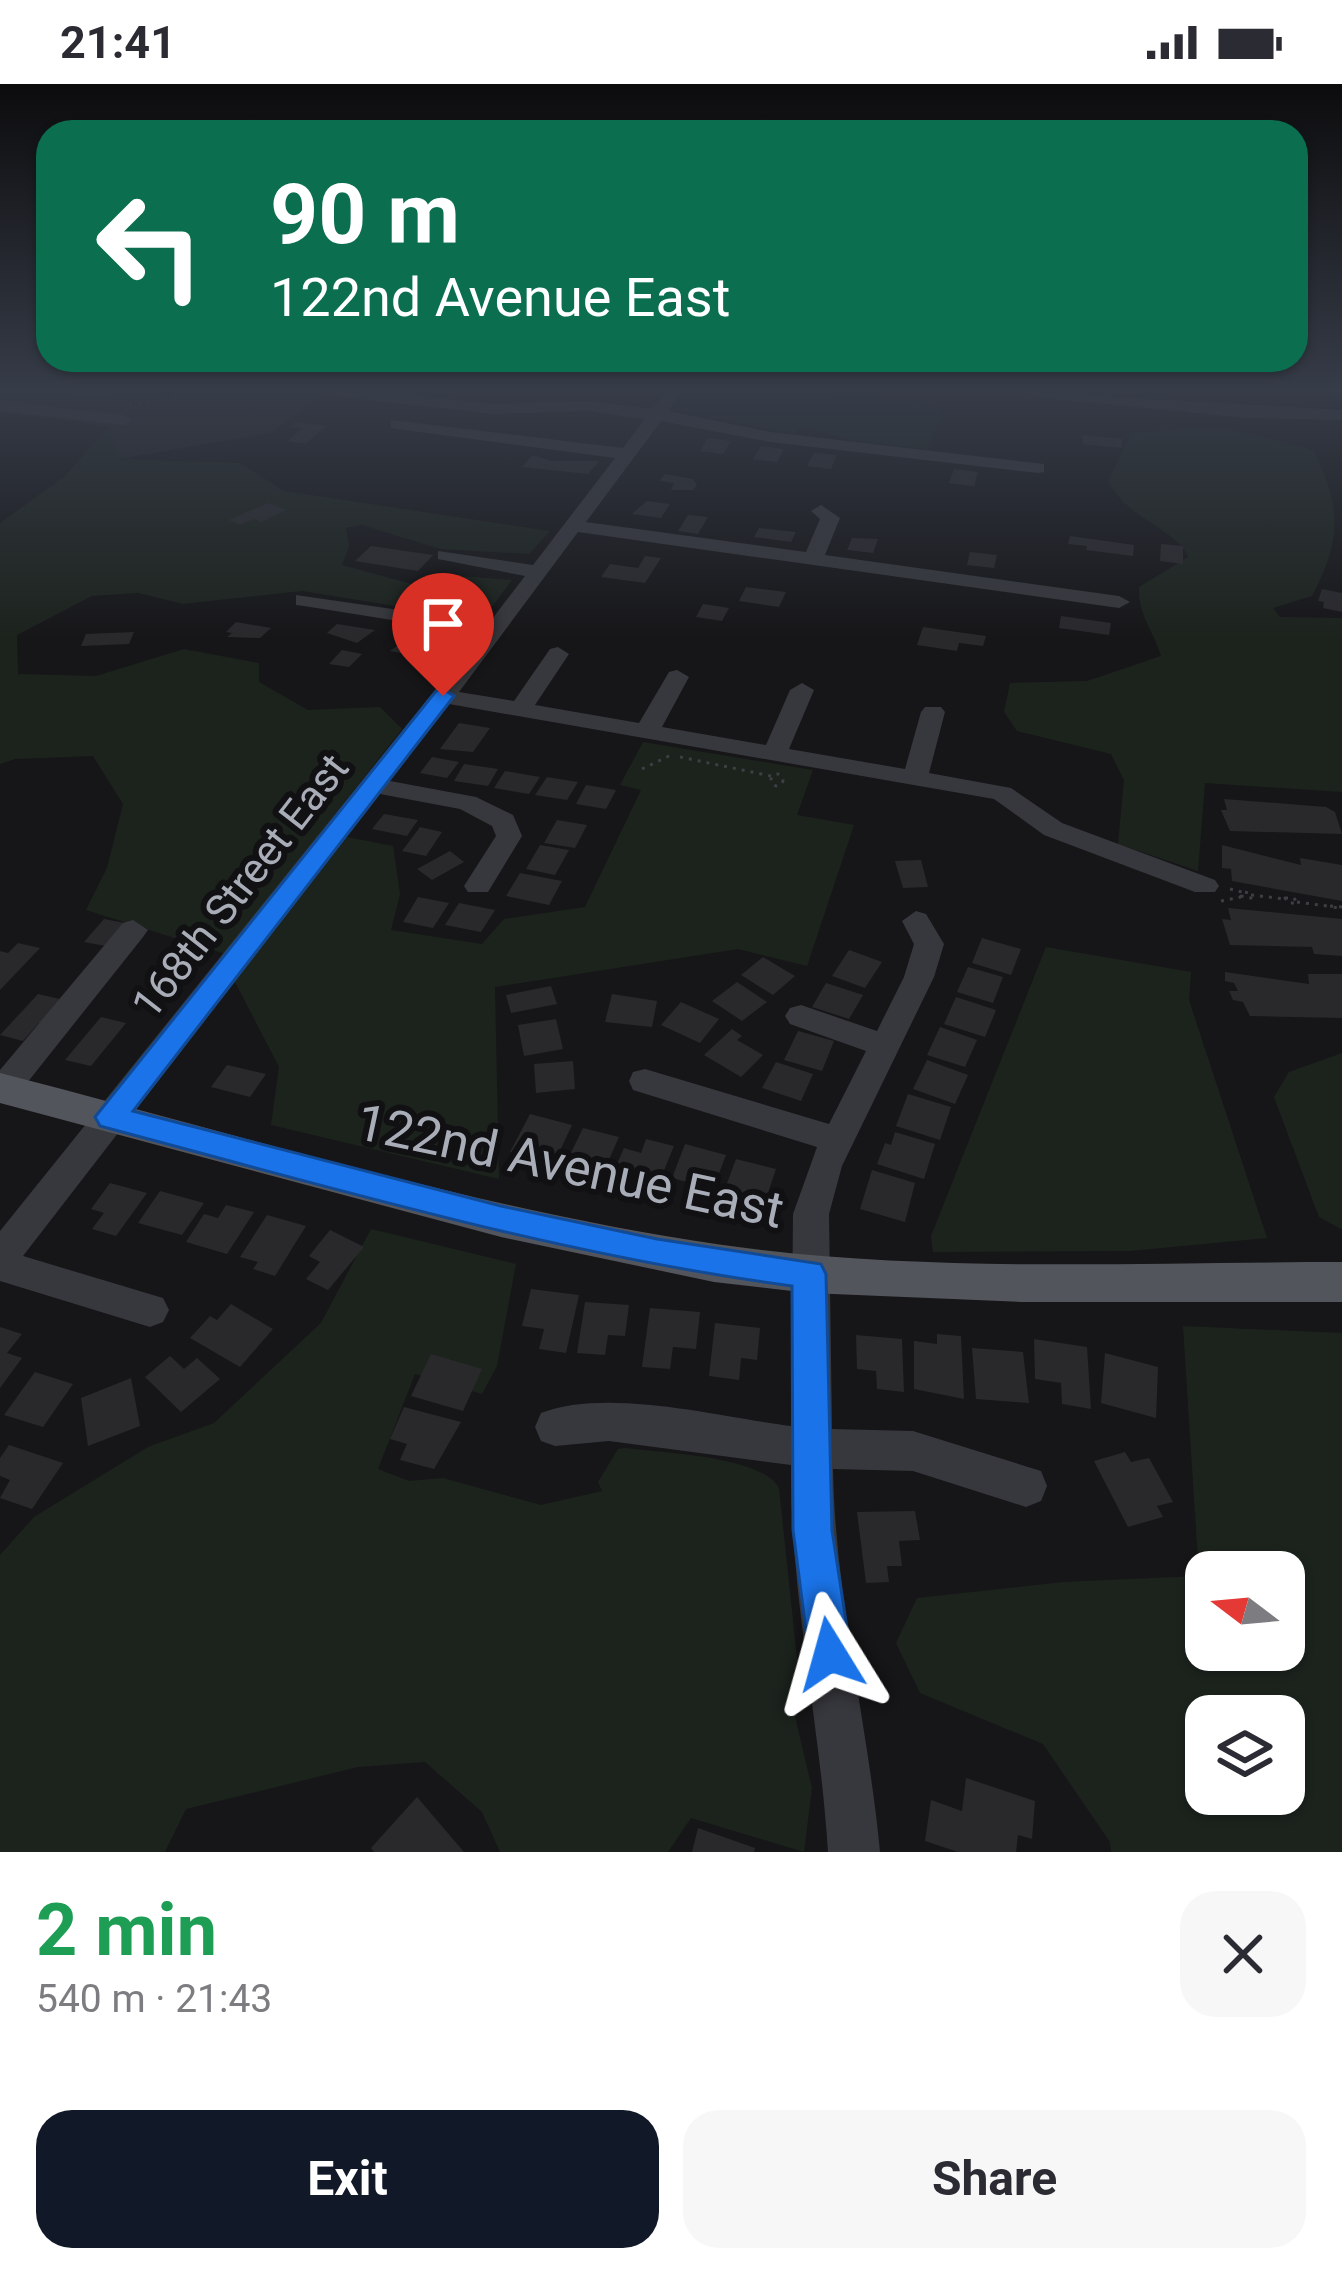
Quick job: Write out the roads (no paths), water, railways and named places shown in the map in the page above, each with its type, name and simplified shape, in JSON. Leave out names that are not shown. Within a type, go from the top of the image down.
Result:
[{"type":"main road","name":"122nd Avenue East","points":[[2,1089],[501,1220],[657,1254],[809,1274],[1022,1282],[1342,1282]]},
{"type":"street","name":"168th Street East","points":[[0,1262],[613,475]]},
{"type":"street","points":[[812,561],[830,518],[821,511]]},
{"type":"street","points":[[574,526],[1120,602]]},
{"type":"street","points":[[445,555],[539,572]]},
{"type":"street","points":[[304,600],[495,629]]},
{"type":"street","points":[[520,709],[558,654]]},
{"type":"street","points":[[647,731],[677,677]]},
{"type":"street","points":[[773,765],[802,690]]},
{"type":"street","points":[[443,696],[647,731],[773,765],[915,778],[1002,793],[1053,829],[1214,893]]},
{"type":"street","points":[[915,778],[933,712]]},
{"type":"street","points":[[373,785],[467,803],[504,821],[509,836],[478,886]]},
{"type":"street","points":[[854,1852],[848,1778],[812,1530],[809,1274],[814,1190],[926,957],[928,944],[916,921]]},
{"type":"street","points":[[2,1089],[133,930]]},
{"type":"street","points":[[801,1016],[884,1046]]},
{"type":"street","points":[[645,1081],[837,1141]]},
{"type":"street","points":[[0,1262],[150,1310]]},
{"type":"street","points":[[555,1427],[609,1422],[810,1448],[913,1451],[1026,1486]]}]
